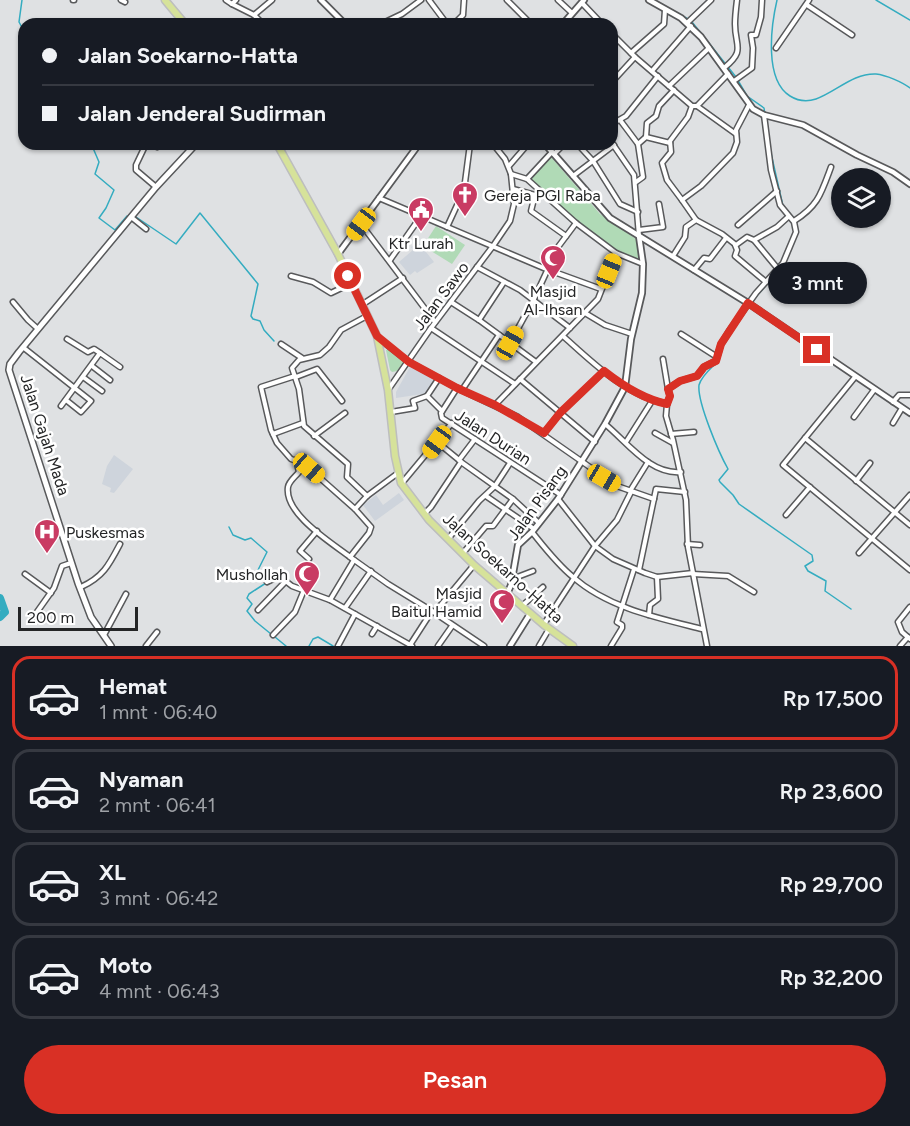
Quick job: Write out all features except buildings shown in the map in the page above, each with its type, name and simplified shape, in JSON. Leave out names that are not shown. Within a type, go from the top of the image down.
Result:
[{"type":"highway","points":[[165,0],[180,18]]},
{"type":"highway","name":"Jalan Soekarno-Hatta","points":[[280,150],[338,254],[377,336],[388,390],[401,483],[424,513],[462,554],[569,645]]},
{"type":"main road","name":"Jalan Gajah Mada","points":[[111,646],[91,617],[9,370],[10,364],[130,217],[190,150]]},
{"type":"street","points":[[226,0],[234,2],[257,18]]},
{"type":"street","points":[[254,15],[272,0]]},
{"type":"street","points":[[321,0],[339,18]]},
{"type":"street","points":[[394,18],[421,0]]},
{"type":"street","points":[[429,0],[442,18]]},
{"type":"street","points":[[460,18],[463,15],[464,0]]},
{"type":"street","points":[[507,0],[525,18]]},
{"type":"street","points":[[558,0],[572,13]]},
{"type":"street","points":[[649,0],[689,22],[725,67],[749,105],[766,115],[803,125],[893,172],[910,184]]},
{"type":"street","points":[[652,71],[689,22],[711,0]]},
{"type":"street","points":[[725,67],[738,49],[735,25],[737,0]]},
{"type":"street","points":[[734,81],[752,68],[753,48],[750,35],[756,35],[761,17],[762,0]]},
{"type":"street","points":[[568,18],[583,2],[597,18]]},
{"type":"street","points":[[777,48],[808,2],[852,35]]},
{"type":"street","points":[[631,53],[664,24],[665,10]]},
{"type":"street","points":[[618,40],[694,106],[736,134]]},
{"type":"street","points":[[669,86],[709,48]]},
{"type":"street","points":[[618,75],[635,57]]},
{"type":"street","points":[[728,73],[694,106],[670,143],[671,152],[662,165],[667,180],[696,220],[735,245],[737,250],[735,256],[766,282]]},
{"type":"street","points":[[618,120],[633,109],[658,76]]},
{"type":"street","points":[[638,144],[646,137],[647,123],[656,116],[659,106],[674,90]]},
{"type":"street","points":[[682,200],[701,186],[733,153],[737,142],[736,134],[749,105]]},
{"type":"street","points":[[668,389],[680,381],[697,376],[704,367],[713,363],[721,344],[748,303],[787,256],[796,232],[794,221],[788,217],[780,205],[771,170],[766,115]]},
{"type":"street","points":[[618,124],[638,144],[643,177],[636,182]]},
{"type":"street","points":[[646,137],[670,143]]},
{"type":"street","points":[[143,150],[136,170],[156,187]]},
{"type":"street","points":[[338,254],[415,150]]},
{"type":"street","points":[[447,227],[464,190],[469,150]]},
{"type":"street","points":[[497,150],[509,166],[523,150]]},
{"type":"street","points":[[550,150],[610,218],[639,233],[748,303],[910,413]]},
{"type":"street","points":[[527,179],[557,150]]},
{"type":"street","points":[[583,150],[593,161],[620,204],[638,212]]},
{"type":"street","points":[[573,176],[606,150]]},
{"type":"street","points":[[617,150],[632,171],[636,182],[643,264],[642,293],[632,334],[625,387]]},
{"type":"street","name":"Jalan Sawo","points":[[388,390],[510,220],[513,189],[509,166]]},
{"type":"street","points":[[794,221],[815,205],[831,168]]},
{"type":"street","points":[[511,174],[527,179],[576,223],[616,253],[643,264]]},
{"type":"street","points":[[513,189],[536,195],[531,211],[567,236]]},
{"type":"street","points":[[738,225],[777,191]]},
{"type":"street","points":[[379,198],[546,269],[601,289]]},
{"type":"street","points":[[639,233],[663,227],[658,204]]},
{"type":"street","points":[[390,260],[421,216]]},
{"type":"street","points":[[130,217],[146,229]]},
{"type":"street","points":[[753,240],[777,227],[788,217]]},
{"type":"street","points":[[673,256],[685,237],[686,227],[696,220]]},
{"type":"street","points":[[510,343],[534,299],[546,269],[576,223]]},
{"type":"street","points":[[361,224],[435,322]]},
{"type":"street","points":[[735,245],[747,237],[753,240],[778,269]]},
{"type":"street","points":[[694,270],[704,258],[710,259],[726,238]]},
{"type":"street","points":[[495,405],[598,299],[616,253]]},
{"type":"street","points":[[477,267],[534,299],[570,328]]},
{"type":"street","points":[[291,276],[313,282],[331,293],[352,283]]},
{"type":"street","points":[[362,305],[403,278]]},
{"type":"street","points":[[479,320],[504,282]]},
{"type":"street","points":[[13,302],[39,329]]},
{"type":"street","points":[[451,302],[536,362]]},
{"type":"street","points":[[585,313],[605,326],[632,334]]},
{"type":"street","points":[[367,316],[341,330],[320,355],[303,358],[293,366],[303,423],[314,436],[348,464],[346,477],[368,496]]},
{"type":"street","points":[[431,328],[515,384]]},
{"type":"street","points":[[681,334],[717,357]]},
{"type":"street","name":"Jalan Durian","points":[[499,335],[442,411],[441,417],[560,497],[595,546],[613,559],[657,576]]},
{"type":"street","points":[[377,336],[409,362],[495,405],[544,433],[604,478],[631,492],[654,499]]},
{"type":"street","points":[[563,336],[625,387],[652,401],[667,404]]},
{"type":"street","points":[[68,339],[85,351],[94,349],[120,367]]},
{"type":"street","points":[[281,344],[303,358]]},
{"type":"street","points":[[24,348],[91,400],[81,412],[66,399]]},
{"type":"street","points":[[61,406],[100,353]]},
{"type":"street","points":[[663,359],[670,396],[666,416],[685,492],[687,544],[707,646]]},
{"type":"street","points":[[91,366],[110,380]]},
{"type":"street","points":[[330,600],[370,529],[370,525],[306,465],[288,456],[273,434],[261,388],[317,369],[342,401]]},
{"type":"street","points":[[544,433],[560,413],[604,371]]},
{"type":"street","points":[[83,377],[102,391]]},
{"type":"street","points":[[855,377],[783,465],[910,570]]},
{"type":"street","points":[[391,412],[415,408],[413,400],[427,396],[439,378]]},
{"type":"street","points":[[520,378],[595,442]]},
{"type":"street","name":"Jalan Pisang","points":[[507,594],[517,547],[560,497],[595,442],[625,387]]},
{"type":"street","points":[[854,417],[874,390]]},
{"type":"street","points":[[892,402],[899,395],[910,394]]},
{"type":"street","points":[[427,396],[442,411]]},
{"type":"street","points":[[626,442],[652,401]]},
{"type":"street","points":[[893,423],[902,408]]},
{"type":"street","points":[[314,436],[345,413]]},
{"type":"street","points":[[273,434],[303,423]]},
{"type":"street","points":[[401,483],[452,423]]},
{"type":"street","points":[[605,424],[648,462],[668,471],[681,472]]},
{"type":"street","points":[[671,434],[694,432]]},
{"type":"street","points":[[655,433],[674,443]]},
{"type":"street","points":[[806,438],[910,525]]},
{"type":"street","points":[[424,513],[431,507],[475,439]]},
{"type":"street","points":[[437,442],[513,499],[539,523]]},
{"type":"street","points":[[296,460],[299,472],[289,483],[288,493],[296,512],[316,531],[370,571],[484,646]]},
{"type":"street","points":[[539,646],[546,627],[574,579],[595,546],[617,520],[648,462]]},
{"type":"street","points":[[448,539],[479,501],[495,486],[510,463]]},
{"type":"street","points":[[856,481],[870,463]]},
{"type":"street","points":[[355,509],[398,473]]},
{"type":"street","points":[[786,515],[810,487]]},
{"type":"street","points":[[611,646],[622,628],[622,625],[616,622],[636,569],[656,489],[685,492]]},
{"type":"street","points":[[859,554],[910,495]]},
{"type":"street","points":[[486,496],[533,531],[556,562],[574,579],[599,596],[623,607],[702,629]]},
{"type":"street","points":[[462,554],[486,526],[493,526],[513,499]]},
{"type":"street","points":[[309,559],[300,551],[316,531]]},
{"type":"street","points":[[81,587],[91,583],[104,572],[120,544]]},
{"type":"street","points":[[687,544],[700,544]]},
{"type":"street","points":[[32,619],[51,593],[62,566],[72,563]]},
{"type":"street","points":[[267,582],[279,576],[304,590],[330,600],[411,646],[433,612],[474,565]]},
{"type":"street","points":[[345,608],[370,571]]},
{"type":"street","points":[[512,579],[532,571]]},
{"type":"street","points":[[649,615],[650,605],[658,599],[657,576],[693,573],[728,576],[754,592]]},
{"type":"street","points":[[25,574],[51,593]]},
{"type":"street","points":[[258,610],[286,581]]},
{"type":"street","points":[[522,607],[543,587]]},
{"type":"street","points":[[273,635],[295,612],[304,590]]},
{"type":"street","points":[[104,636],[126,594]]},
{"type":"street","points":[[900,646],[909,638],[902,632],[898,622],[910,607]]},
{"type":"street","points":[[338,646],[355,614]]},
{"type":"street","points":[[510,646],[530,614]]},
{"type":"street","points":[[372,634],[377,626]]},
{"type":"street","points":[[438,646],[452,626]]},
{"type":"street","points":[[146,646],[157,632]]},
{"type":"street","points":[[473,646],[476,641]]},
{"type":"shaded area","points":[[418,242],[434,262],[410,275],[399,262],[413,250],[411,247]]},
{"type":"shaded area","points":[[411,365],[436,380],[429,393],[396,398],[396,392]]},
{"type":"shaded area","points":[[114,455],[133,469],[114,493],[110,492],[111,488],[102,484],[107,466]]},
{"type":"shaded area","points":[[399,493],[404,500],[375,521],[363,505],[376,495],[383,505]]},
{"type":"green space","points":[[551,157],[600,214],[636,239],[640,260],[615,250],[574,220],[529,179]]},
{"type":"green space","points":[[436,226],[465,245],[452,264],[423,246]]},
{"type":"green space","points":[[389,349],[404,362],[397,371],[390,370],[386,350]]},
{"type":"waterway","points":[[20,18],[22,0]]},
{"type":"waterway","points":[[777,0],[772,38],[773,65],[776,78],[790,96],[799,100],[813,100],[868,74],[884,76],[910,88]]},
{"type":"waterway","points":[[876,0],[910,20]]},
{"type":"waterway","points":[[668,8],[688,19]]},
{"type":"waterway","points":[[692,22],[736,77],[747,96],[764,108],[765,115]]},
{"type":"waterway","points":[[770,149],[783,206]]},
{"type":"waterway","points":[[94,150],[99,162],[95,174],[114,190],[99,218],[115,230],[127,216],[129,218]]},
{"type":"waterway","points":[[135,219],[136,217],[176,244],[200,213],[258,284],[251,316],[260,321],[264,330],[274,341]]},
{"type":"waterway","points":[[795,221],[797,231]]},
{"type":"waterway","points":[[786,261],[791,249]]},
{"type":"waterway","points":[[753,300],[783,266]]},
{"type":"waterway","points":[[722,348],[748,307]]},
{"type":"waterway","points":[[716,363],[700,382],[699,393],[714,440],[728,469],[719,480],[720,482],[739,504],[812,555],[813,561],[805,566],[808,571],[826,581],[825,591],[851,609]]},
{"type":"waterway","points":[[229,527],[233,535],[245,540],[251,538],[267,552],[257,572],[266,583],[249,594],[247,598],[252,604],[247,611],[271,634]]},
{"type":"waterway","points":[[0,598],[5,612],[0,617]]},
{"type":"waterway","points":[[275,637],[286,646]]},
{"type":"waterway","points":[[309,646],[313,639],[318,637],[333,646]]},
{"type":"place","name":"Gereja PGI Raba","points":[[465,218]]},
{"type":"place","name":"Ktr Lurah","points":[[421,233]]},
{"type":"place","name":"Masjid Al-Ihsan","points":[[553,281]]},
{"type":"place","name":"Puskesmas","points":[[47,555]]},
{"type":"place","name":"Mushollah","points":[[307,597]]},
{"type":"place","name":"Masjid Baitul Hamid","points":[[502,625]]},
{"type":"route","points":[[348,276],[377,336],[409,362],[518,417],[544,433],[560,413],[604,371],[625,387],[652,401],[667,404],[670,396],[668,389],[680,381],[694,378],[704,367],[716,361],[721,344],[748,303],[817,350]]}]
